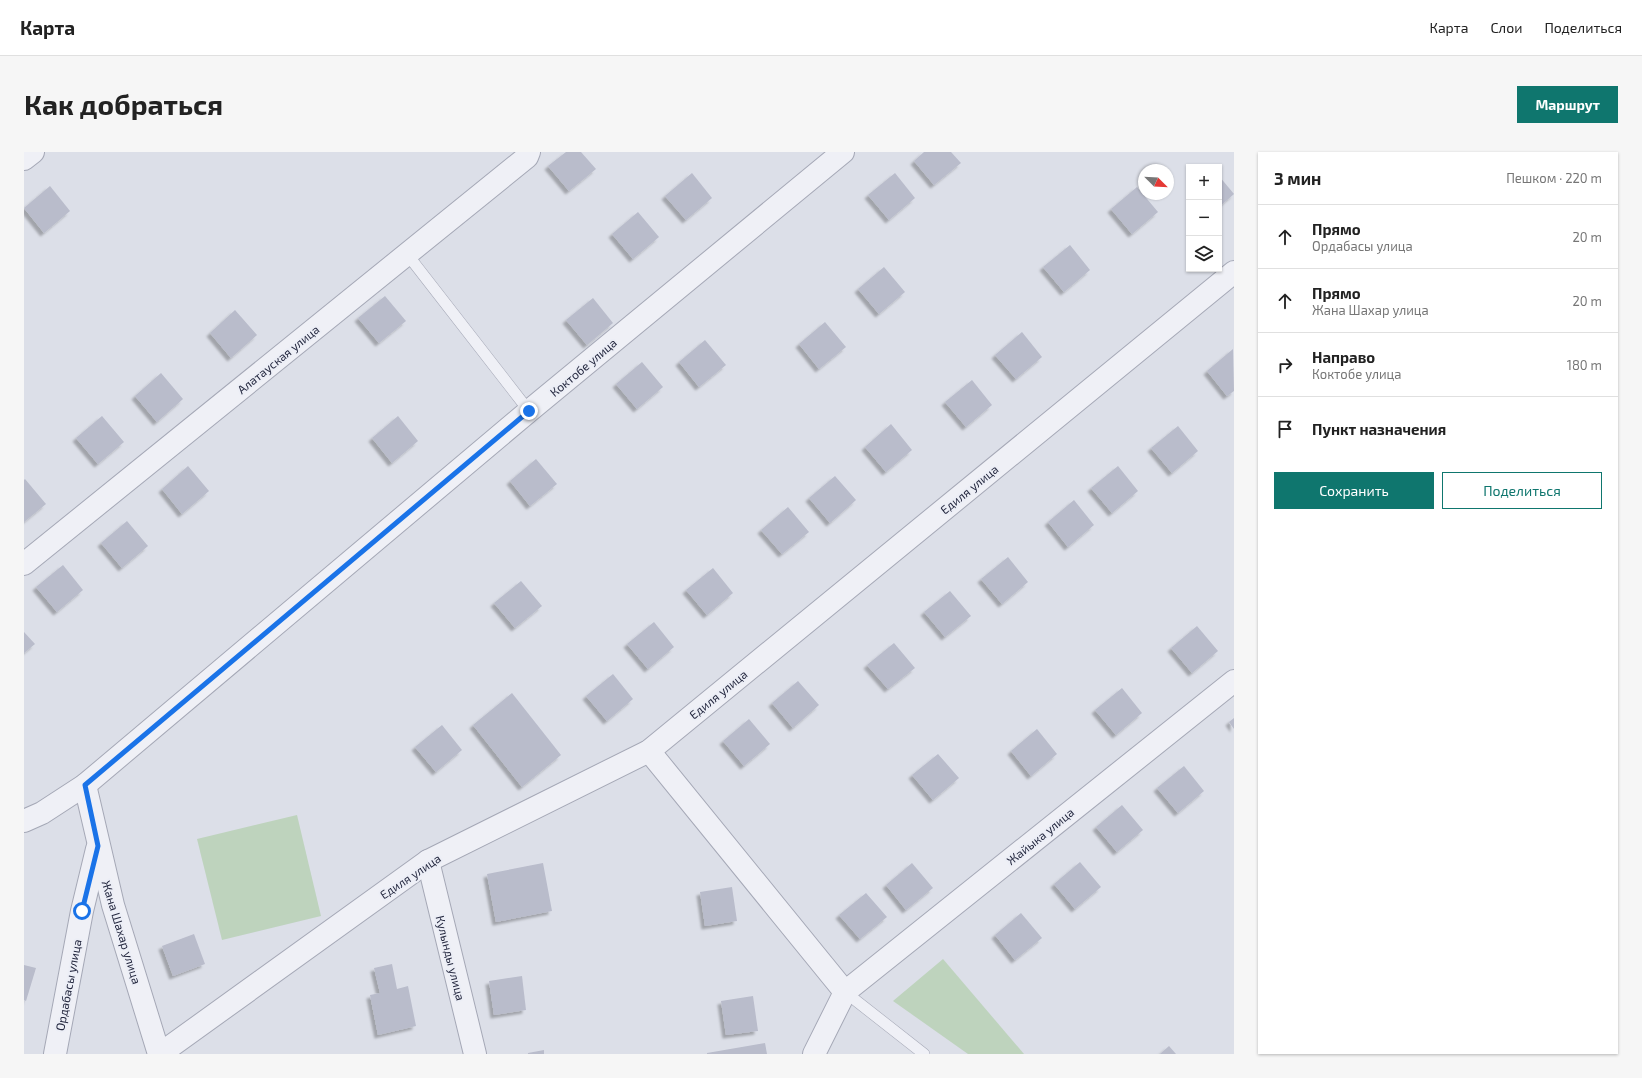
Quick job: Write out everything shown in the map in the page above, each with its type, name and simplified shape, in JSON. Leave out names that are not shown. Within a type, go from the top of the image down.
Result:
[{"type":"street","points":[[24,159],[33,152]]},
{"type":"street","name":"Алатауская улица","points":[[24,564],[526,157],[529,152]]},
{"type":"street","name":"Коктобе улица","points":[[24,821],[42,813],[85,785],[529,411],[843,152]]},
{"type":"street","name":"Едиля улица","points":[[160,1054],[428,861],[649,751],[1234,272]]},
{"type":"street","name":"Жайыка улица","points":[[845,992],[1234,681]]},
{"type":"street","points":[[649,751],[845,992],[814,1054]]},
{"type":"street","name":"Жана Шахар улица","points":[[85,785],[98,846],[113,905],[160,1054]]},
{"type":"street","name":"Ордабасы улица","points":[[55,1054],[82,911],[98,846]]},
{"type":"street","name":"Кулынды улица","points":[[428,861],[475,1054]]},
{"type":"lane","points":[[407,254],[529,411]]},
{"type":"lane","points":[[845,992],[924,1054]]},
{"type":"green space","points":[[297,815],[321,916],[222,940],[197,839]]},
{"type":"green space","points":[[943,959],[1024,1054],[968,1054],[893,1001]]},
{"type":"building","points":[[566,152],[581,152],[596,169],[569,191],[548,166]]},
{"type":"building","points":[[924,152],[951,152],[961,163],[934,185],[914,161]]},
{"type":"building","points":[[692,173],[712,198],[686,220],[665,196]]},
{"type":"building","points":[[895,173],[915,198],[889,220],[868,195]]},
{"type":"building","points":[[1222,180],[1234,194],[1222,204]]},
{"type":"building","points":[[50,186],[70,211],[44,233],[24,208]]},
{"type":"building","points":[[1137,187],[1138,200],[1148,200],[1158,212],[1132,234],[1111,209]]},
{"type":"building","points":[[638,212],[659,237],[633,259],[612,234]]},
{"type":"building","points":[[1070,245],[1090,270],[1064,292],[1043,267]]},
{"type":"building","points":[[884,267],[905,292],[879,314],[858,289]]},
{"type":"building","points":[[385,296],[406,321],[379,343],[358,318]]},
{"type":"building","points":[[593,298],[613,323],[587,345],[566,320]]},
{"type":"building","points":[[235,310],[257,335],[231,358],[210,333]]},
{"type":"building","points":[[825,322],[846,347],[819,369],[799,344]]},
{"type":"building","points":[[1022,332],[1042,357],[1016,379],[995,355]]},
{"type":"building","points":[[705,340],[726,365],[699,387],[679,362]]},
{"type":"building","points":[[1233,349],[1234,391],[1227,396],[1207,371]]},
{"type":"building","points":[[642,362],[663,387],[637,409],[616,384]]},
{"type":"building","points":[[161,373],[183,399],[157,422],[135,396]]},
{"type":"building","points":[[972,380],[992,405],[966,427],[945,402]]},
{"type":"building","points":[[102,416],[124,442],[98,464],[76,438]]},
{"type":"building","points":[[398,416],[418,441],[392,463],[372,438]]},
{"type":"building","points":[[891,424],[912,450],[886,472],[865,447]]},
{"type":"building","points":[[1178,426],[1198,451],[1172,473],[1151,448]]},
{"type":"building","points":[[536,459],[557,484],[530,506],[510,481]]},
{"type":"building","points":[[188,466],[209,491],[182,514],[162,489]]},
{"type":"building","points":[[1118,466],[1138,491],[1112,513],[1091,488]]},
{"type":"building","points":[[835,476],[856,500],[830,523],[809,498]]},
{"type":"building","points":[[25,479],[46,504],[24,522],[24,480]]},
{"type":"building","points":[[1074,500],[1094,525],[1068,547],[1048,522]]},
{"type":"building","points":[[788,507],[809,532],[782,554],[761,530]]},
{"type":"building","points":[[127,521],[148,546],[122,568],[101,543]]},
{"type":"building","points":[[1008,557],[1028,582],[1002,604],[981,579]]},
{"type":"building","points":[[63,565],[83,590],[57,612],[36,587]]},
{"type":"building","points":[[713,568],[733,593],[707,615],[686,590]]},
{"type":"building","points":[[521,581],[542,606],[515,628],[494,603]]},
{"type":"building","points":[[950,591],[971,616],[945,637],[924,612]]},
{"type":"building","points":[[654,622],[674,647],[648,669],[627,644]]},
{"type":"building","points":[[1197,626],[1218,651],[1192,673],[1171,648]]},
{"type":"building","points":[[24,632],[35,644],[24,653]]},
{"type":"building","points":[[894,643],[915,668],[888,689],[867,665]]},
{"type":"building","points":[[613,674],[633,699],[607,721],[586,696]]},
{"type":"building","points":[[798,681],[819,705],[793,728],[772,703]]},
{"type":"building","points":[[1122,688],[1142,713],[1116,735],[1095,710]]},
{"type":"building","points":[[512,693],[561,755],[522,787],[473,725]]},
{"type":"building","points":[[1234,718],[1234,729],[1229,722]]},
{"type":"building","points":[[749,719],[770,744],[744,766],[723,741]]},
{"type":"building","points":[[442,725],[462,750],[436,772],[415,747]]},
{"type":"building","points":[[1037,729],[1057,754],[1031,776],[1011,751]]},
{"type":"building","points":[[938,754],[959,778],[933,800],[912,775]]},
{"type":"building","points":[[1184,766],[1204,791],[1178,813],[1157,788]]},
{"type":"building","points":[[1122,805],[1143,830],[1117,852],[1096,827]]},
{"type":"building","points":[[1080,862],[1101,887],[1075,909],[1054,884]]},
{"type":"building","points":[[543,863],[552,911],[496,922],[487,874]]},
{"type":"building","points":[[912,863],[933,888],[906,910],[886,885]]},
{"type":"building","points":[[732,887],[737,921],[705,926],[700,892]]},
{"type":"building","points":[[866,893],[887,917],[860,939],[839,915]]},
{"type":"building","points":[[1021,913],[1042,938],[1015,960],[995,935]]},
{"type":"building","points":[[194,934],[205,964],[173,976],[162,946]]},
{"type":"building","points":[[392,964],[397,989],[408,986],[416,1026],[378,1035],[370,995],[380,993],[374,968]]},
{"type":"building","points":[[24,965],[36,968],[26,1001],[24,1000]]},
{"type":"building","points":[[522,976],[526,1010],[494,1015],[489,981]]},
{"type":"building","points":[[753,996],[758,1031],[726,1035],[721,1001]]},
{"type":"building","points":[[765,1043],[767,1054],[707,1054],[707,1053]]},
{"type":"building","points":[[1169,1046],[1176,1054],[1160,1054]]},
{"type":"building","points":[[544,1050],[544,1054],[528,1054],[528,1053]]},
{"type":"route","points":[[82,911],[98,846],[85,785],[529,411]]}]
